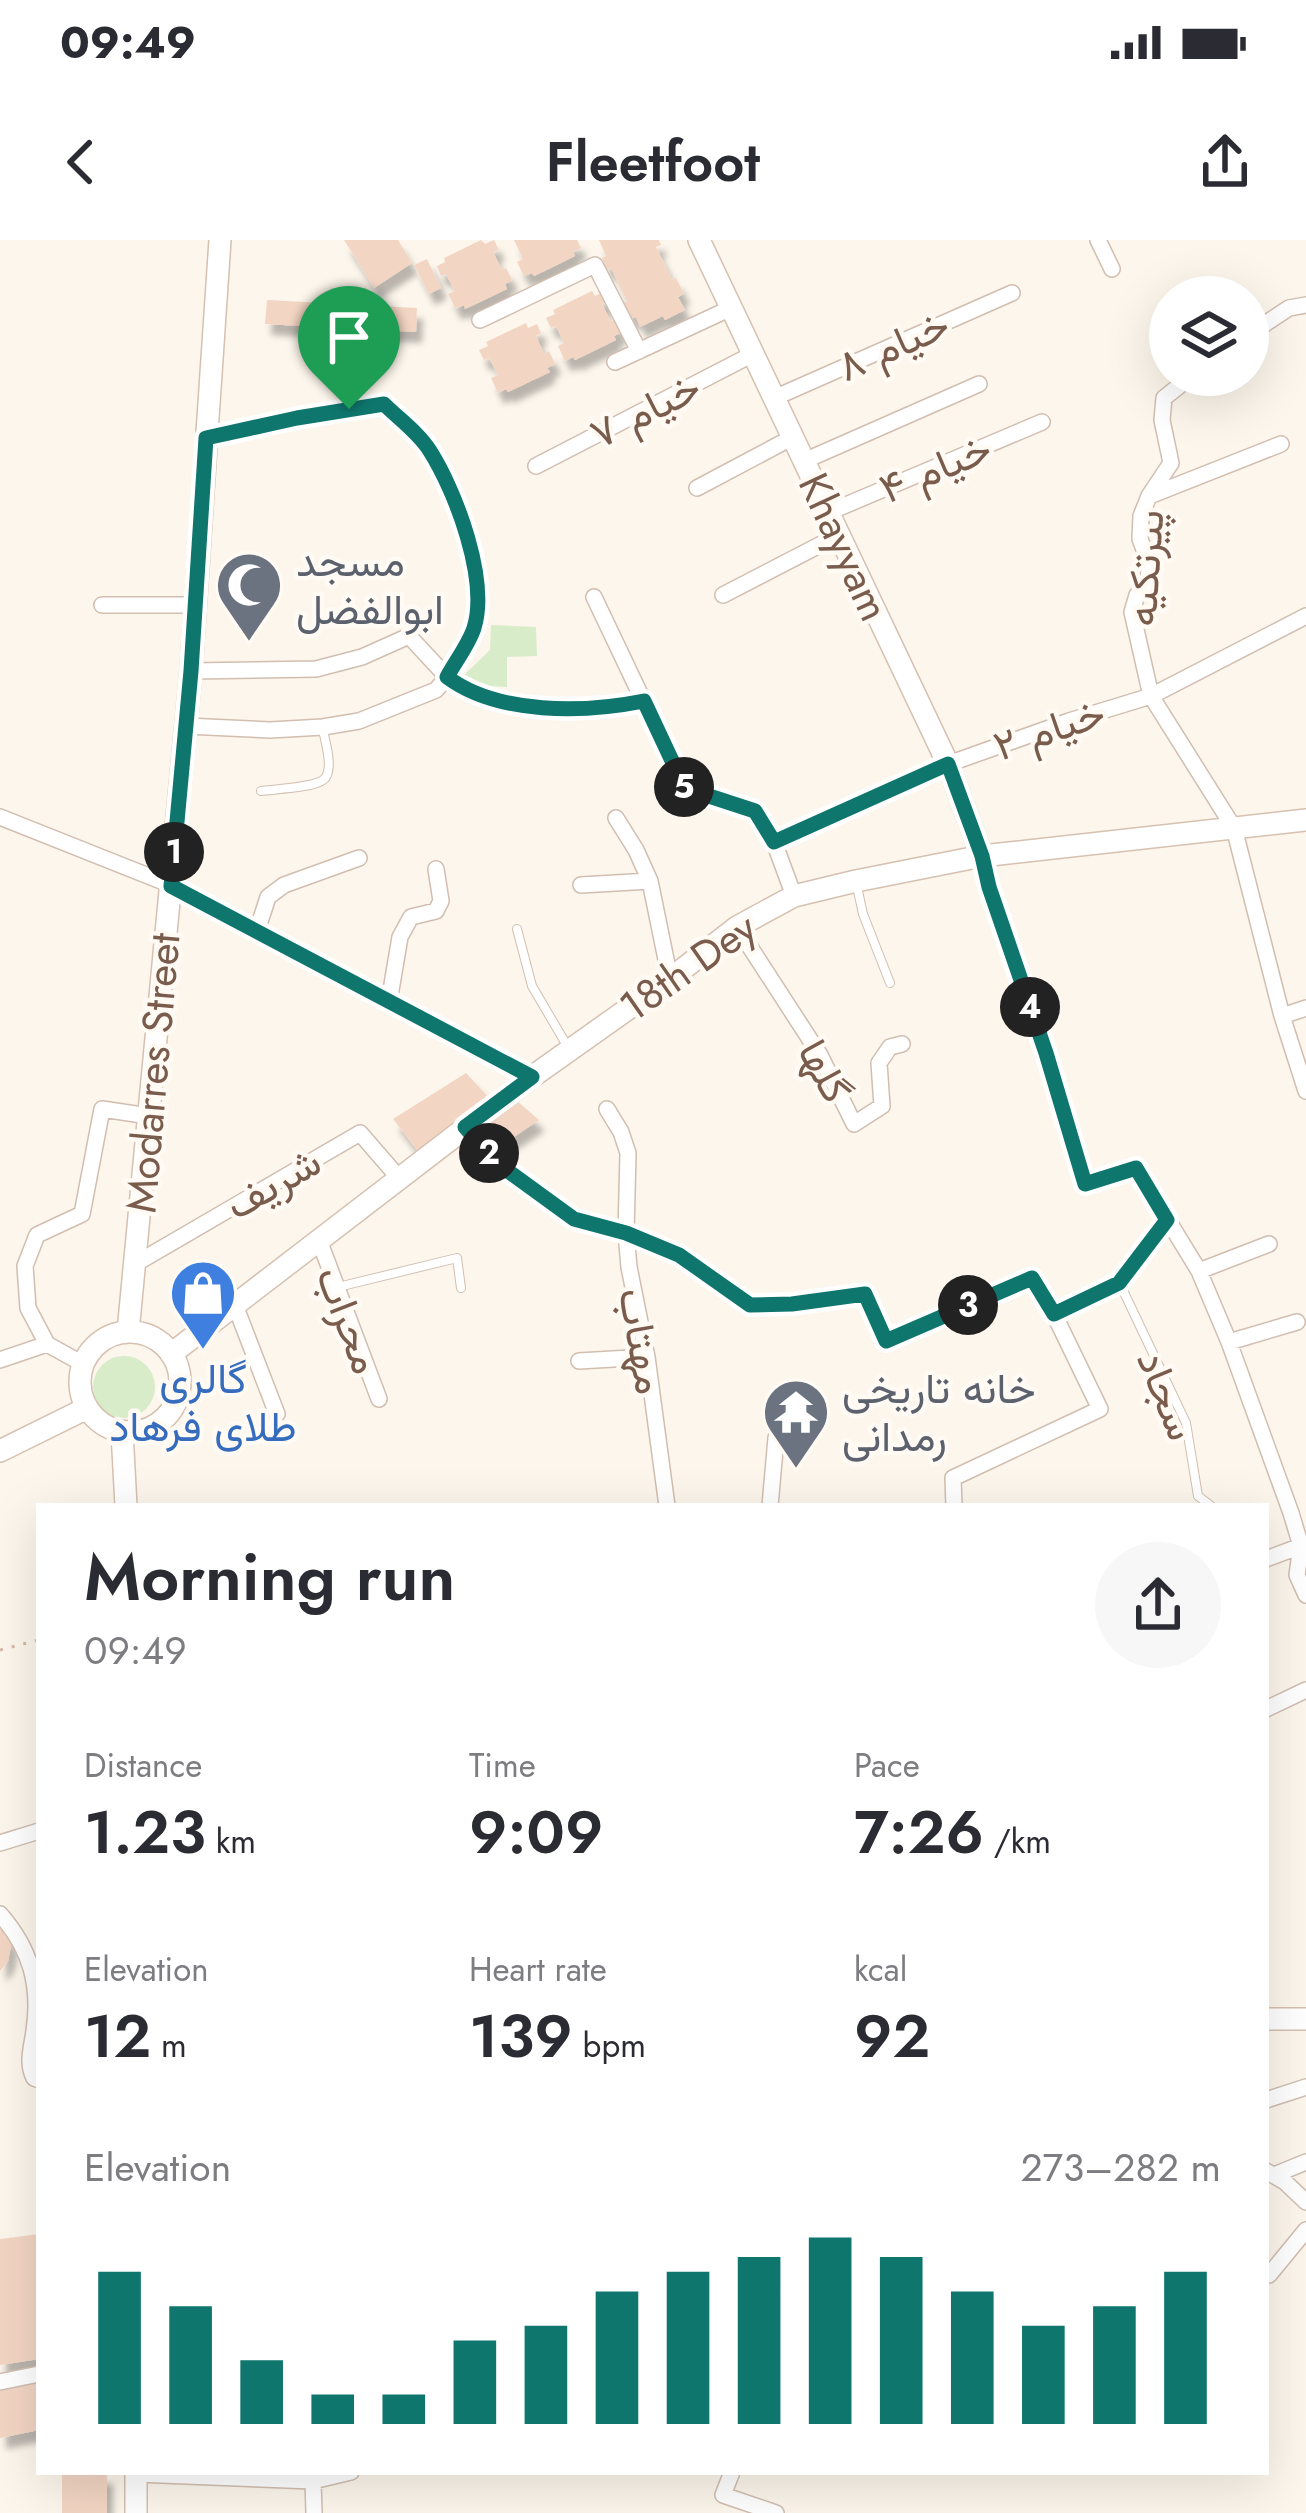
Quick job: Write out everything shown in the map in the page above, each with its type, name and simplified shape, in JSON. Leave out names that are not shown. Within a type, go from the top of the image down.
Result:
[{"type":"main road","name":"Modarres Street","points":[[128,1332],[191,671],[220,240]]},
{"type":"main road","name":"Khayyam","points":[[699,240],[948,764],[982,856]]},
{"type":"main road","name":"18th Dey","points":[[171,1354],[532,1077],[737,927],[794,896],[982,856],[1306,820]]},
{"type":"main road","points":[[128,1332],[145,1334],[171,1354],[179,1376],[177,1398],[165,1418],[145,1430],[122,1432],[102,1424],[87,1408],[80,1379],[83,1364],[100,1341],[128,1332]]},
{"type":"main road","points":[[0,1451],[87,1408]]},
{"type":"main road","points":[[122,1432],[126,1503]]},
{"type":"main road","points":[[1269,2019],[1306,2019]]},
{"type":"main road","points":[[136,2475],[136,2513]]},
{"type":"street","points":[[1098,240],[1112,269]]},
{"type":"street","points":[[480,320],[595,265],[639,351]]},
{"type":"street","name":"خیام ۸","points":[[774,398],[1012,292]]},
{"type":"street","points":[[1269,321],[1304,304]]},
{"type":"street","points":[[616,362],[731,308]]},
{"type":"street","name":"خیام ۷","points":[[536,466],[753,354]]},
{"type":"street","points":[[804,461],[979,384]]},
{"type":"street","name":"پیرتکیه","points":[[1166,396],[1162,420],[1171,463],[1149,496],[1139,529],[1150,565],[1132,612],[1151,696],[1234,828],[1306,1091]]},
{"type":"street","points":[[186,725],[270,730],[359,721],[436,690],[475,627],[477,584],[456,500],[428,447],[384,404],[206,438]]},
{"type":"street","name":"خیام ۴","points":[[827,513],[1042,422]]},
{"type":"street","points":[[697,488],[793,437]]},
{"type":"street","points":[[1149,496],[1281,444]]},
{"type":"street","points":[[723,595],[837,536]]},
{"type":"street","points":[[594,597],[689,797],[709,796],[755,811],[774,842],[794,896]]},
{"type":"street","points":[[102,605],[196,604]]},
{"type":"street","name":"خیام ۲","points":[[774,842],[948,764],[1151,696],[1306,616]]},
{"type":"street","points":[[191,671],[316,669],[362,657],[409,636],[465,690],[526,706],[601,710],[644,701]]},
{"type":"street","points":[[0,817],[171,886],[532,1077]]},
{"type":"street","points":[[616,818],[650,880],[670,979]]},
{"type":"street","points":[[982,856],[1085,1184],[1136,1168],[1199,1271],[1303,1545],[1297,1575],[1306,1595]]},
{"type":"street","points":[[257,931],[268,897],[284,885],[359,858]]},
{"type":"street","points":[[389,1001],[400,937],[411,917],[436,911],[441,901],[436,869]]},
{"type":"street","points":[[581,885],[650,880]]},
{"type":"street","name":"گلها","points":[[737,927],[820,1055],[854,1124],[882,1106],[879,1063],[890,1047],[902,1044]]},
{"type":"street","points":[[1282,1016],[1306,1008]]},
{"type":"street","points":[[83,1364],[47,1344],[28,1308],[25,1266],[37,1235],[82,1214],[102,1109],[149,1116]]},
{"type":"street","name":"مهتاب","points":[[607,1109],[628,1154],[629,1267],[647,1357],[667,1503]]},
{"type":"street","points":[[465,1127],[497,1163],[574,1219],[626,1233],[679,1255],[750,1305],[865,1294],[886,1341]]},
{"type":"street","name":"شریف","points":[[135,1264],[360,1133],[399,1178]]},
{"type":"street","points":[[1054,1314],[1119,1283],[1167,1220]]},
{"type":"street","name":"محراب","points":[[319,1240],[379,1399]]},
{"type":"street","points":[[1199,1271],[1269,1244]]},
{"type":"street","points":[[954,1503],[952,1478],[1100,1409],[1032,1278]]},
{"type":"street","points":[[235,1305],[278,1414]]},
{"type":"street","points":[[1229,1342],[1297,1322]]},
{"type":"street","points":[[0,1360],[47,1344]]},
{"type":"street","points":[[579,1361],[647,1357]]},
{"type":"street","points":[[770,1503],[776,1438]]},
{"type":"street","points":[[1269,1558],[1303,1545]]},
{"type":"street","points":[[1269,1708],[1306,1690]]},
{"type":"street","points":[[0,1843],[36,1832]]},
{"type":"street","points":[[0,1914],[28,1954],[36,1984]]},
{"type":"street","points":[[36,2014],[28,2066],[36,2079]]},
{"type":"street","points":[[1269,2099],[1306,2087]]},
{"type":"street","points":[[1270,2173],[1306,2162]]},
{"type":"street","points":[[1270,2173],[1306,2202]]},
{"type":"street","points":[[1269,2276],[1306,2230]]},
{"type":"street","points":[[0,2382],[36,2375]]},
{"type":"street","points":[[180,2475],[314,2481],[339,2475]]},
{"type":"street","points":[[731,2475],[723,2495],[776,2513]]},
{"type":"street","points":[[314,2481],[314,2513]]},
{"type":"lane","points":[[261,791],[319,784],[326,777],[323,728]]},
{"type":"lane","points":[[856,880],[863,914],[890,983]]},
{"type":"lane","points":[[517,929],[532,986],[570,1051]]},
{"type":"lane","points":[[337,1287],[457,1258],[460,1288]]},
{"type":"lane","name":"سجاد","points":[[1119,1283],[1186,1424],[1198,1496],[1206,1503]]},
{"type":"path","points":[[886,1341],[1032,1278]]},
{"type":"path","points":[[0,1650],[36,1641]]},
{"type":"green space","points":[[491,625],[536,627],[537,656],[507,657],[507,687],[466,685],[462,677],[490,650]]},
{"type":"green space","points":[[124,1356],[146,1365],[155,1387],[146,1409],[124,1418],[102,1409],[93,1387],[102,1365]]},
{"type":"building","points":[[344,240],[398,240],[412,263],[374,288]]},
{"type":"building","points":[[481,240],[485,244],[494,240],[499,250],[493,252],[512,280],[505,284],[507,289],[456,309],[448,294],[455,291],[437,266]]},
{"type":"building","points":[[514,240],[577,240],[581,248],[573,252],[575,256],[534,276],[524,276]]},
{"type":"building","points":[[599,240],[659,240],[661,245],[656,247],[684,294],[678,297],[685,310],[640,327],[636,317],[630,319],[623,303],[627,301],[602,258],[606,256]]},
{"type":"building","points":[[427,259],[441,288],[429,294],[414,265]]},
{"type":"building","points":[[592,291],[595,296],[603,292],[608,302],[602,304],[622,332],[614,336],[616,340],[565,361],[558,346],[564,343],[546,318]]},
{"type":"building","points":[[267,300],[417,308],[416,332],[265,324]]},
{"type":"building","points":[[526,323],[528,328],[537,324],[541,333],[536,336],[544,354],[549,351],[555,364],[547,368],[550,372],[498,393],[491,378],[498,375],[479,350]]},
{"type":"building","points":[[466,1073],[492,1101],[421,1155],[393,1119]]},
{"type":"building","points":[[517,1101],[539,1120],[496,1149],[476,1130]]},
{"type":"building","points":[[0,1927],[12,1941],[8,1961],[0,1971]]},
{"type":"building","points":[[36,2234],[36,2359],[0,2365],[0,2239]]},
{"type":"building","points":[[36,2382],[36,2431],[0,2438],[0,2388]]},
{"type":"building","points":[[62,2475],[107,2475],[107,2513],[62,2513]]},
{"type":"place","name":"مسجد ابوالفضل","points":[[249,644]]},
{"type":"place","name":"گالری طلای فرهاد","points":[[203,1352]]},
{"type":"place","name":"خانه تاریخی رمدانی","points":[[796,1471]]},
{"type":"route","points":[[384,404],[428,447],[456,500],[477,584],[475,627],[447,677],[465,690],[526,706],[601,710],[644,701],[689,797],[709,796],[755,811],[774,842],[948,764],[982,856],[1085,1184],[1136,1168],[1167,1220],[1119,1283],[1054,1314],[1032,1278],[886,1341],[865,1294],[750,1305],[679,1255],[626,1233],[574,1219],[497,1163],[465,1127],[532,1077],[171,886],[206,438],[349,409],[384,404]]}]
